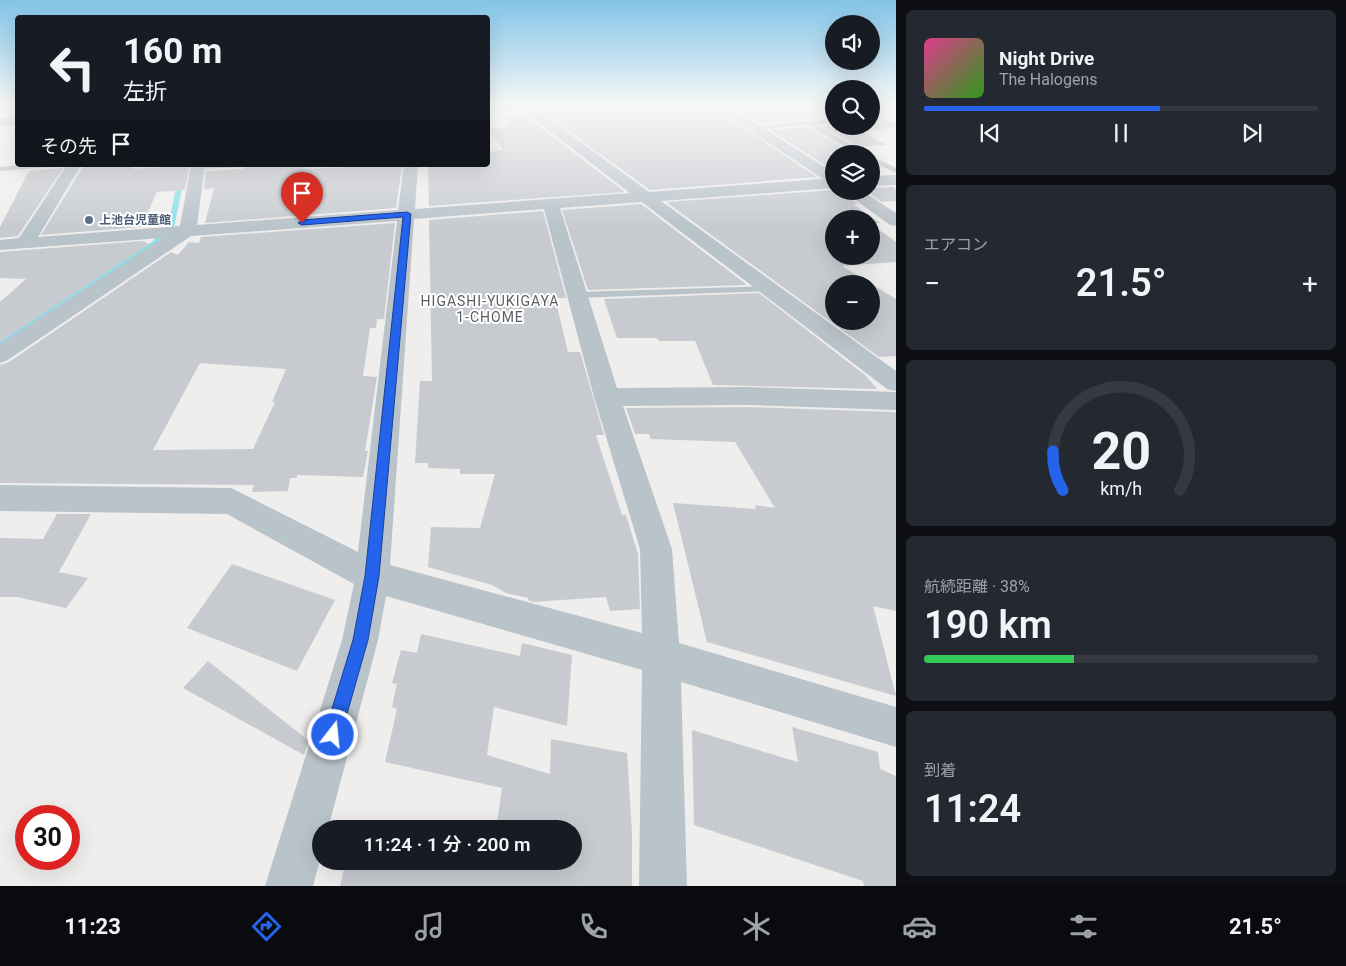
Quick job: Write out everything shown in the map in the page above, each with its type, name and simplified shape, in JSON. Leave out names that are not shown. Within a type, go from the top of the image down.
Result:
[{"type":"street","points":[[578,146],[896,383]]},
{"type":"street","points":[[782,146],[825,175]]},
{"type":"street","points":[[24,243],[73,167]]},
{"type":"street","points":[[0,355],[188,230],[198,167]]},
{"type":"street","points":[[289,886],[360,640],[372,576],[411,167]]},
{"type":"street","points":[[880,181],[896,180]]},
{"type":"street","points":[[0,245],[825,182]]},
{"type":"street","points":[[864,200],[896,221]]},
{"type":"street","points":[[550,203],[607,397],[656,550],[660,657],[663,886]]},
{"type":"street","points":[[607,397],[747,396],[896,401]]},
{"type":"street","points":[[0,498],[231,501],[372,576],[660,657],[896,727]]},
{"type":"lane","points":[[880,163],[896,171]]},
{"type":"lane","points":[[0,169],[26,167]]},
{"type":"lane","points":[[577,295],[770,289]]},
{"type":"building","points":[[500,146],[565,146],[625,192],[429,206],[428,167],[490,167],[490,152],[503,150]]},
{"type":"building","points":[[590,146],[771,146],[817,177],[650,190]]},
{"type":"building","points":[[796,146],[825,146],[825,165]]},
{"type":"building","points":[[83,167],[134,167],[133,169],[189,167],[185,190],[157,192],[141,227],[41,235]]},
{"type":"building","points":[[246,167],[303,167],[302,169],[402,167],[396,208],[205,223],[214,188],[204,189],[206,171],[243,169]]},
{"type":"building","points":[[63,168],[18,236],[0,238],[0,227],[29,171]]},
{"type":"building","points":[[893,187],[896,189],[896,201],[882,202],[879,200],[880,188]]},
{"type":"building","points":[[825,191],[825,200],[853,200],[858,204],[853,204],[862,210],[825,210],[825,265],[856,265],[842,266],[857,275],[825,275],[825,318],[666,202]]},
{"type":"building","points":[[641,204],[747,285],[588,290],[562,210]]},
{"type":"building","points":[[543,211],[566,298],[555,298],[568,352],[580,352],[604,435],[596,435],[622,515],[626,515],[638,554],[640,609],[610,611],[606,597],[533,602],[528,600],[528,598],[506,593],[492,585],[428,567],[431,527],[480,528],[495,474],[460,474],[460,469],[428,468],[428,463],[415,463],[420,381],[432,381],[429,220]]},
{"type":"building","points":[[395,223],[384,319],[377,319],[376,328],[370,328],[363,376],[377,377],[365,451],[368,451],[363,477],[297,475],[297,478],[290,478],[288,491],[252,492],[254,485],[0,483],[0,365],[9,362],[171,252],[178,255],[189,242],[199,243],[201,237]],"holes":[[[200,363],[286,369],[272,402],[275,402],[253,449],[153,450]]]},
{"type":"building","points":[[880,230],[896,242],[896,262],[880,263]]},
{"type":"building","points":[[142,241],[150,244],[0,342],[0,302],[26,279],[0,278],[0,252]]},
{"type":"building","points":[[880,289],[896,299],[896,356],[879,357],[842,330],[880,330]]},
{"type":"building","points":[[759,293],[866,376],[877,389],[713,385],[695,341],[659,341],[657,338],[617,338],[604,299]]},
{"type":"building","points":[[747,407],[895,412],[896,611],[873,606],[896,696],[707,642],[673,503],[756,509],[755,505],[775,508],[735,442],[651,439],[649,434],[635,434],[626,408]]},
{"type":"building","points":[[57,514],[91,514],[59,572],[88,578],[66,608],[17,597],[0,597],[0,538],[43,539]]},
{"type":"building","points":[[232,564],[335,600],[297,671],[187,628]]},
{"type":"building","points":[[421,634],[520,656],[522,643],[572,655],[567,726],[494,707],[487,755],[550,774],[551,739],[627,753],[632,833],[632,886],[340,886],[344,870],[582,870],[582,820],[497,820],[502,788],[385,762],[397,709],[392,707],[397,684],[392,683],[401,650],[417,653]]},
{"type":"building","points":[[208,661],[309,741],[304,755],[183,688]]},
{"type":"building","points":[[792,727],[878,752],[880,769],[896,776],[896,886],[864,886],[863,881],[694,825],[692,730],[798,762]]},
{"type":"waterway","points":[[0,343],[154,243],[171,227],[184,167]]},
{"type":"place","name":"上池台児童館","points":[[89,220]]},
{"type":"district","name":"HIGASHI-YUKIGAYA 1-CHOME","points":[[490,310]]},
{"type":"route","points":[[302,223],[407,214],[372,576],[360,640],[333,735]]}]
